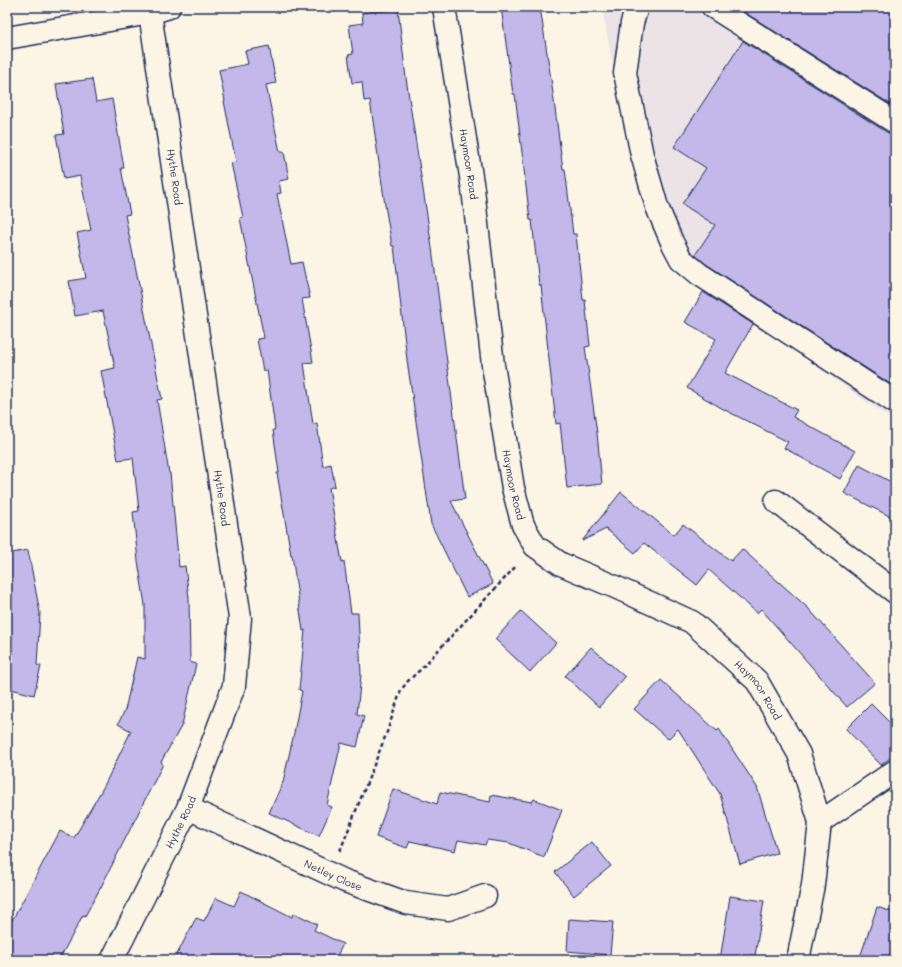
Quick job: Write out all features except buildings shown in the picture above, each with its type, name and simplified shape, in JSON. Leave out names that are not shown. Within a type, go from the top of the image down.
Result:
[{"type":"street","name":"Haymoor Road","points":[[444,7],[473,189],[493,365],[513,488],[523,525],[535,546],[561,564],[692,622],[758,681],[799,754],[820,822],[813,885],[798,960]]},
{"type":"street","points":[[637,7],[632,23],[625,73],[642,154],[657,207],[681,259],[699,274],[895,402]]},
{"type":"street","points":[[713,7],[895,122]]},
{"type":"street","points":[[7,38],[160,10]]},
{"type":"street","name":"Hythe Road","points":[[112,960],[188,808],[234,686],[240,618],[160,10]]},
{"type":"street","points":[[776,501],[895,592]]},
{"type":"street","points":[[820,822],[895,771]]},
{"type":"street","name":"Netley Close","points":[[188,808],[345,881],[406,903],[448,909],[485,896]]},
{"type":"path","points":[[330,874],[387,732],[401,690],[535,546]]},
{"type":"shaded area","points":[[602,7],[895,7],[895,422],[672,264],[646,208],[630,156]]}]
